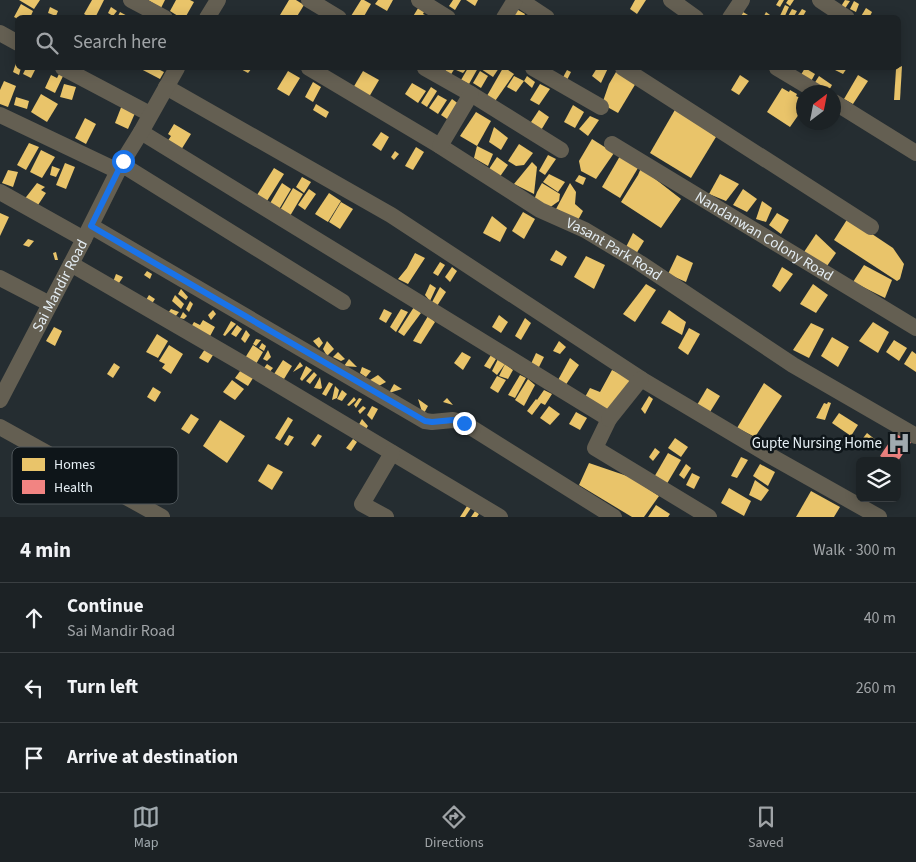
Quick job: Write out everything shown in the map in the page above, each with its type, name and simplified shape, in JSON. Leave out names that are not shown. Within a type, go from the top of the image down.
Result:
[{"type":"street","points":[[131,0],[159,15]]},
{"type":"street","points":[[309,0],[334,15]]},
{"type":"street","points":[[419,0],[443,15]]},
{"type":"street","points":[[506,15],[515,0]]},
{"type":"street","points":[[520,0],[542,15]]},
{"type":"street","points":[[672,0],[692,15]]},
{"type":"street","points":[[732,15],[742,0]]},
{"type":"street","points":[[820,0],[842,15]]},
{"type":"street","points":[[0,33],[15,41]]},
{"type":"street","points":[[67,70],[150,114]]},
{"type":"street","name":"Sai Mandir Road","points":[[0,400],[88,233],[119,168],[176,70]]},
{"type":"street","name":"Vasant Park Road","points":[[312,70],[440,146],[540,210],[585,230],[640,263],[793,365],[916,436]]},
{"type":"street","points":[[429,70],[561,150]]},
{"type":"street","points":[[536,70],[601,107]]},
{"type":"street","points":[[626,70],[871,227]]},
{"type":"street","points":[[779,70],[805,85]]},
{"type":"street","points":[[166,87],[390,215],[641,378],[767,454],[879,517]]},
{"type":"street","points":[[440,146],[471,94]]},
{"type":"street","points":[[841,106],[916,153]]},
{"type":"street","points":[[0,115],[119,168],[343,302]]},
{"type":"street","points":[[141,132],[609,419]]},
{"type":"street","name":"Nandanwan Colony Road","points":[[612,144],[916,328]]},
{"type":"street","points":[[0,192],[88,233],[425,421],[453,420],[464,423],[614,517]]},
{"type":"street","points":[[71,264],[500,517]]},
{"type":"street","points":[[0,278],[50,304]]},
{"type":"street","points":[[641,378],[609,419],[595,448],[709,517]]},
{"type":"street","points":[[0,427],[36,447]]},
{"type":"street","points":[[386,517],[362,504],[392,452]]},
{"type":"street","points":[[139,504],[162,517]]},
{"type":"building: Homes","points":[[19,0],[40,0],[34,9]]},
{"type":"building: Homes","points":[[92,0],[104,0],[96,15],[84,14]]},
{"type":"building: Homes","points":[[148,0],[165,0],[161,8]]},
{"type":"building: Homes","points":[[176,0],[190,0],[194,2],[187,15],[176,15],[170,11]]},
{"type":"building: Homes","points":[[289,0],[296,0],[304,5],[298,15],[280,15]]},
{"type":"building: Homes","points":[[361,0],[371,4],[365,15],[352,15]]},
{"type":"building: Homes","points":[[378,0],[393,0],[387,11],[375,4]]},
{"type":"building: Homes","points":[[453,0],[461,0],[455,10],[449,6]]},
{"type":"building: Homes","points":[[466,0],[478,0],[475,6]]},
{"type":"building: Homes","points":[[635,0],[646,0],[637,14],[630,9]]},
{"type":"building: Homes","points":[[779,0],[784,0],[780,7],[776,5]]},
{"type":"building: Homes","points":[[788,0],[794,0],[790,6],[786,3]]},
{"type":"building: Homes","points":[[845,0],[850,1],[844,10],[840,8]]},
{"type":"building: Homes","points":[[854,1],[859,4],[856,12],[850,9]]},
{"type":"building: Homes","points":[[21,4],[33,11],[31,15],[15,15]]},
{"type":"building: Homes","points":[[420,5],[426,8],[423,14],[425,15],[414,15]]},
{"type":"building: Homes","points":[[785,5],[789,7],[785,15],[780,15]]},
{"type":"building: Homes","points":[[50,7],[58,11],[56,15],[48,13]]},
{"type":"building: Homes","points":[[111,7],[117,11],[114,15],[108,13]]},
{"type":"building: Homes","points":[[513,7],[525,14],[524,15],[509,15]]},
{"type":"building: Homes","points":[[866,8],[872,12],[870,15],[862,15]]},
{"type":"building: Homes","points":[[792,9],[797,11],[795,15],[789,15]]},
{"type":"building: Homes","points":[[802,9],[806,11],[804,15],[798,15]]},
{"type":"building: Homes","points":[[15,66],[15,70],[20,70],[19,75],[13,72]]},
{"type":"building: Homes","points":[[902,66],[900,100],[894,100],[896,70],[901,70]]},
{"type":"building: Homes","points":[[25,70],[35,70],[31,78],[23,74]]},
{"type":"building: Homes","points":[[143,70],[160,70],[164,72],[160,79]]},
{"type":"building: Homes","points":[[446,70],[454,70],[450,76],[444,73]]},
{"type":"building: Homes","points":[[467,70],[477,70],[469,84],[461,80]]},
{"type":"building: Homes","points":[[482,70],[498,70],[493,77]]},
{"type":"building: Homes","points":[[502,70],[508,70],[514,74],[493,104],[484,101]]},
{"type":"building: Homes","points":[[567,70],[571,72],[566,82],[562,79]]},
{"type":"building: Homes","points":[[596,70],[607,70],[601,83],[592,76]]},
{"type":"building: Homes","points":[[804,70],[808,70],[815,74],[809,85],[799,78]]},
{"type":"building: Homes","points":[[835,70],[846,70],[843,74]]},
{"type":"building: Homes","points":[[288,71],[300,78],[289,96],[277,89]]},
{"type":"building: Homes","points":[[363,71],[379,80],[369,97],[353,88]]},
{"type":"building: Homes","points":[[480,71],[488,76],[481,88],[473,83]]},
{"type":"building: Homes","points":[[60,72],[64,74],[55,93],[45,88],[51,75],[57,78]]},
{"type":"building: Homes","points":[[616,72],[636,83],[618,113],[602,104],[609,84]]},
{"type":"building: Homes","points":[[740,75],[749,81],[739,95],[731,90]]},
{"type":"building: Homes","points":[[858,75],[868,81],[853,104],[844,99]]},
{"type":"building: Homes","points":[[514,76],[524,81],[516,92],[507,87]]},
{"type":"building: Homes","points":[[527,76],[535,82],[532,88],[524,81]]},
{"type":"building: Homes","points":[[819,76],[832,85],[813,85]]},
{"type":"building: Homes","points":[[4,81],[16,86],[8,107],[0,104],[0,90]]},
{"type":"building: Homes","points":[[313,82],[321,87],[313,102],[305,97]]},
{"type":"building: Homes","points":[[412,83],[426,91],[418,103],[405,94]]},
{"type":"building: Homes","points":[[64,84],[76,87],[72,100],[60,97]]},
{"type":"building: Homes","points":[[540,84],[550,89],[539,105],[530,100]]},
{"type":"building: Homes","points":[[431,87],[437,91],[427,107],[421,103]]},
{"type":"building: Homes","points":[[782,88],[796,93],[796,118],[790,127],[767,112]]},
{"type":"building: Homes","points":[[41,94],[58,104],[47,122],[31,112]]},
{"type":"building: Homes","points":[[438,95],[447,100],[438,114],[429,108]]},
{"type":"building: Homes","points":[[16,97],[29,101],[27,109],[14,105]]},
{"type":"building: Homes","points":[[452,99],[460,105],[450,121],[441,115]]},
{"type":"building: Homes","points":[[316,104],[329,112],[326,118],[313,110]]},
{"type":"building: Homes","points":[[122,105],[136,111],[128,129],[115,123]]},
{"type":"building: Homes","points":[[573,105],[584,112],[575,128],[564,122]]},
{"type":"building: Homes","points":[[676,108],[716,137],[691,178],[650,153]]},
{"type":"building: Homes","points":[[539,110],[549,117],[540,132],[529,125]]},
{"type":"building: Homes","points":[[476,112],[491,121],[477,146],[460,136]]},
{"type":"building: Homes","points":[[590,116],[599,120],[588,136],[579,129]]},
{"type":"building: Homes","points":[[85,118],[96,124],[86,144],[75,138]]},
{"type":"building: Homes","points":[[174,124],[191,134],[181,150],[167,142],[171,136],[168,134]]},
{"type":"building: Homes","points":[[494,127],[508,138],[501,150],[489,142]]},
{"type":"building: Homes","points":[[381,132],[389,137],[381,151],[372,145]]},
{"type":"building: Homes","points":[[592,139],[614,153],[596,179],[581,171],[579,161]]},
{"type":"building: Homes","points":[[29,143],[39,147],[26,170],[17,165]]},
{"type":"building: Homes","points":[[519,144],[533,153],[524,165],[516,166],[508,161]]},
{"type":"building: Homes","points":[[477,146],[493,154],[488,166],[474,158]]},
{"type":"building: Homes","points":[[416,147],[424,152],[413,170],[405,166]]},
{"type":"building: Homes","points":[[41,150],[55,157],[42,178],[30,172]]},
{"type":"building: Homes","points":[[395,151],[399,154],[394,160],[391,157]]},
{"type":"building: Homes","points":[[548,155],[556,159],[545,175],[539,171]]},
{"type":"building: Homes","points":[[620,156],[638,168],[620,198],[602,187]]},
{"type":"building: Homes","points":[[497,157],[508,165],[499,178],[487,172]]},
{"type":"building: Homes","points":[[532,162],[537,167],[534,194],[514,184]]},
{"type":"building: Homes","points":[[65,163],[75,167],[66,189],[56,185]]},
{"type":"building: Homes","points":[[52,166],[60,169],[56,177],[50,175]]},
{"type":"building: Homes","points":[[274,168],[284,174],[267,201],[257,195]]},
{"type":"building: Homes","points":[[641,168],[681,199],[661,228],[621,202]]},
{"type":"building: Homes","points":[[8,170],[18,172],[13,187],[2,183]]},
{"type":"building: Homes","points":[[549,174],[565,182],[558,192],[543,182]]},
{"type":"building: Homes","points":[[720,174],[739,184],[726,201],[709,194]]},
{"type":"building: Homes","points":[[579,175],[586,178],[583,185],[575,181]]},
{"type":"building: Homes","points":[[302,177],[311,182],[304,193],[296,187]]},
{"type":"building: Homes","points":[[37,183],[45,187],[41,190],[46,193],[36,208],[23,201]]},
{"type":"building: Homes","points":[[282,183],[291,189],[278,211],[269,205]]},
{"type":"building: Homes","points":[[542,183],[560,194],[559,201],[549,208],[534,200]]},
{"type":"building: Homes","points":[[570,183],[576,192],[575,204],[583,211],[578,220],[556,209]]},
{"type":"building: Homes","points":[[293,188],[303,194],[290,216],[280,210]]},
{"type":"building: Homes","points":[[309,189],[316,194],[305,210],[298,205]]},
{"type":"building: Homes","points":[[743,189],[757,199],[747,212],[733,205]]},
{"type":"building: Homes","points":[[329,193],[341,201],[328,222],[315,214]]},
{"type":"building: Homes","points":[[762,201],[772,208],[766,222],[756,219]]},
{"type":"building: Homes","points":[[341,202],[353,209],[340,229],[329,222]]},
{"type":"building: Homes","points":[[523,212],[535,219],[524,239],[512,231]]},
{"type":"building: Homes","points":[[0,213],[9,217],[0,236]]},
{"type":"building: Homes","points":[[777,213],[789,220],[781,234],[769,225]]},
{"type":"building: Homes","points":[[492,216],[507,228],[500,242],[483,233]]},
{"type":"building: Homes","points":[[848,218],[893,248],[904,264],[900,279],[897,281],[834,240]]},
{"type":"building: Homes","points":[[633,233],[644,241],[636,254],[626,247]]},
{"type":"building: Homes","points":[[816,234],[836,253],[827,266],[804,252]]},
{"type":"building: Homes","points":[[28,239],[34,241],[29,247],[23,245]]},
{"type":"building: Homes","points":[[556,250],[567,257],[562,266],[550,260]]},
{"type":"building: Homes","points":[[56,252],[58,260],[55,260],[53,253]]},
{"type":"building: Homes","points":[[415,253],[425,258],[408,284],[398,279],[407,268]]},
{"type":"building: Homes","points":[[677,255],[693,263],[686,282],[668,274]]},
{"type":"building: Homes","points":[[586,256],[605,265],[594,289],[574,277]]},
{"type":"building: Homes","points":[[440,262],[445,265],[438,276],[433,273]]},
{"type":"building: Homes","points":[[864,265],[892,280],[885,298],[853,282]]},
{"type":"building: Homes","points":[[452,267],[457,271],[450,282],[445,277]]},
{"type":"building: Homes","points":[[782,267],[793,274],[780,292],[772,286]]},
{"type":"building: Homes","points":[[147,271],[152,274],[150,279],[144,275]]},
{"type":"building: Homes","points":[[116,274],[123,277],[117,286],[113,282]]},
{"type":"building: Homes","points":[[430,284],[436,288],[430,301],[425,295]]},
{"type":"building: Homes","points":[[646,284],[656,290],[635,322],[623,314]]},
{"type":"building: Homes","points":[[813,284],[828,295],[816,313],[800,304]]},
{"type":"building: Homes","points":[[440,287],[446,292],[437,306],[431,304]]},
{"type":"building: Homes","points":[[181,289],[188,297],[186,300],[178,294]]},
{"type":"building: Homes","points":[[149,295],[155,299],[151,305],[146,300]]},
{"type":"building: Homes","points":[[175,295],[184,304],[181,309],[172,301]]},
{"type":"building: Homes","points":[[190,301],[193,304],[189,312],[186,309]]},
{"type":"building: Homes","points":[[414,307],[421,313],[404,336],[398,332]]},
{"type":"building: Homes","points":[[171,309],[179,312],[175,317],[168,313]]},
{"type":"building: Homes","points":[[384,309],[392,313],[386,323],[379,319]]},
{"type":"building: Homes","points":[[401,309],[408,312],[396,332],[390,327]]},
{"type":"building: Homes","points":[[213,310],[216,314],[211,320],[208,315]]},
{"type":"building: Homes","points":[[669,310],[686,322],[682,335],[661,323]]},
{"type":"building: Homes","points":[[183,312],[187,316],[184,319],[180,318]]},
{"type":"building: Homes","points":[[499,315],[508,322],[501,333],[492,327]]},
{"type":"building: Homes","points":[[428,316],[435,322],[421,344],[413,341]]},
{"type":"building: Homes","points":[[525,318],[531,323],[521,340],[515,336]]},
{"type":"building: Homes","points":[[203,320],[215,327],[209,338],[191,327],[194,322],[200,325]]},
{"type":"building: Homes","points":[[231,321],[236,324],[225,336],[223,335]]},
{"type":"building: Homes","points":[[873,322],[889,332],[878,353],[859,341]]},
{"type":"building: Homes","points":[[811,323],[824,329],[809,358],[793,350]]},
{"type":"building: Homes","points":[[237,325],[242,329],[236,337],[231,334]]},
{"type":"building: Homes","points":[[54,327],[62,331],[55,346],[46,341]]},
{"type":"building: Homes","points":[[689,328],[700,334],[688,355],[678,348]]},
{"type":"building: Homes","points":[[246,330],[250,335],[245,343],[241,339]]},
{"type":"building: Homes","points":[[157,334],[168,341],[158,358],[146,352]]},
{"type":"building: Homes","points":[[319,337],[323,343],[319,348],[313,341]]},
{"type":"building: Homes","points":[[832,337],[849,347],[838,367],[821,356]]},
{"type":"building: Homes","points":[[256,339],[261,340],[256,346],[253,344]]},
{"type":"building: Homes","points":[[894,340],[907,348],[899,361],[886,352]]},
{"type":"building: Homes","points":[[327,341],[334,349],[327,356],[323,349]]},
{"type":"building: Homes","points":[[559,341],[566,347],[560,354],[553,351]]},
{"type":"building: Homes","points":[[262,343],[266,346],[264,351],[259,348]]},
{"type":"building: Homes","points":[[169,345],[183,354],[171,374],[162,368],[165,364],[159,361]]},
{"type":"building: Homes","points":[[253,345],[263,352],[256,364],[245,358]]},
{"type":"building: Homes","points":[[207,346],[215,352],[208,363],[199,358]]},
{"type":"building: Homes","points":[[268,350],[271,357],[267,361],[263,359]]},
{"type":"building: Homes","points":[[912,351],[916,354],[916,372],[904,364]]},
{"type":"building: Homes","points":[[338,352],[345,359],[341,361],[333,357]]},
{"type":"building: Homes","points":[[462,352],[471,357],[463,370],[454,363]]},
{"type":"building: Homes","points":[[536,353],[544,357],[537,371],[530,366]]},
{"type":"building: Homes","points":[[491,355],[496,359],[490,369],[484,366]]},
{"type":"building: Homes","points":[[570,358],[579,365],[565,386],[558,380]]},
{"type":"building: Homes","points":[[349,359],[357,367],[344,366]]},
{"type":"building: Homes","points":[[498,359],[505,364],[497,375],[492,371]]},
{"type":"building: Homes","points":[[283,360],[292,366],[284,379],[274,374]]},
{"type":"building: Homes","points":[[300,362],[303,366],[293,372]]},
{"type":"building: Homes","points":[[114,363],[120,367],[113,378],[107,374]]},
{"type":"building: Homes","points":[[267,364],[273,368],[268,374],[264,368]]},
{"type":"building: Homes","points":[[505,364],[513,370],[508,379],[499,376]]},
{"type":"building: Homes","points":[[306,366],[312,370],[302,381],[300,379]]},
{"type":"building: Homes","points":[[243,367],[255,375],[248,386],[235,378]]},
{"type":"building: Homes","points":[[362,367],[371,371],[366,377],[360,373]]},
{"type":"building: Homes","points":[[612,370],[634,380],[609,413],[585,397],[590,388],[600,392]]},
{"type":"building: Homes","points":[[314,372],[317,375],[310,384],[306,381]]},
{"type":"building: Homes","points":[[378,375],[386,382],[377,387],[370,380]]},
{"type":"building: Homes","points":[[520,375],[526,378],[515,398],[508,395]]},
{"type":"building: Homes","points":[[497,376],[506,380],[498,393],[490,388]]},
{"type":"building: Homes","points":[[320,377],[322,388],[314,388]]},
{"type":"building: Homes","points":[[528,379],[535,385],[524,406],[515,400]]},
{"type":"building: Homes","points":[[232,380],[244,389],[235,400],[223,392]]},
{"type":"building: Homes","points":[[329,382],[333,384],[326,396],[322,394]]},
{"type":"building: Homes","points":[[764,383],[782,396],[755,437],[737,428]]},
{"type":"building: Homes","points":[[394,384],[402,389],[389,393]]},
{"type":"building: Homes","points":[[335,386],[339,390],[337,398],[332,400]]},
{"type":"building: Homes","points":[[153,387],[161,392],[155,402],[147,397]]},
{"type":"building: Homes","points":[[707,388],[720,396],[710,412],[697,405]]},
{"type":"building: Homes","points":[[342,390],[347,394],[342,401],[337,399]]},
{"type":"building: Homes","points":[[544,390],[552,394],[545,405],[541,403],[532,415],[527,411]]},
{"type":"building: Homes","points":[[649,396],[653,399],[645,414],[641,409]]},
{"type":"building: Homes","points":[[354,397],[356,400],[349,406],[347,405]]},
{"type":"building: Homes","points":[[359,398],[362,399],[356,408],[354,405]]},
{"type":"building: Homes","points":[[447,398],[453,405],[443,402]]},
{"type":"building: Homes","points":[[418,399],[428,406],[423,415]]},
{"type":"building: Homes","points":[[828,402],[831,403],[825,420],[816,418],[824,403],[827,404]]},
{"type":"building: Homes","points":[[363,406],[366,408],[360,414],[358,411]]},
{"type":"building: Homes","points":[[372,406],[378,409],[372,420],[367,415]]},
{"type":"building: Homes","points":[[549,406],[560,414],[550,425],[540,418]]},
{"type":"building: Homes","points":[[576,412],[587,418],[580,430],[569,424]]},
{"type":"building: Homes","points":[[839,413],[858,425],[851,436],[832,423]]},
{"type":"building: Homes","points":[[191,414],[199,419],[189,434],[181,429]]},
{"type":"building: Homes","points":[[288,417],[293,420],[280,441],[275,438]]},
{"type":"building: Homes","points":[[362,419],[368,426],[364,432],[357,428]]},
{"type":"building: Homes","points":[[220,420],[245,436],[227,463],[203,446]]},
{"type":"building: Homes","points":[[867,433],[877,441],[870,449],[860,442]]},
{"type":"building: Homes","points":[[318,434],[322,436],[315,447],[311,444]]},
{"type":"building: Homes","points":[[289,435],[294,437],[288,446],[284,444]]},
{"type":"building: Homes","points":[[675,438],[688,447],[681,457],[668,448]]},
{"type":"building: Homes","points":[[353,439],[357,442],[351,451],[346,448]]},
{"type":"building: Homes","points":[[655,448],[660,452],[653,461],[649,457]]},
{"type":"building: Homes","points":[[668,453],[681,460],[665,487],[653,479]]},
{"type":"building: Homes","points":[[741,457],[748,460],[737,478],[731,476]]},
{"type":"building: Homes","points":[[589,463],[630,477],[659,496],[644,517],[632,517],[579,485]]},
{"type":"building: Homes","points":[[268,464],[283,472],[272,490],[258,481]]},
{"type":"building: Homes","points":[[686,464],[691,468],[684,479],[679,475]]},
{"type":"building: Homes","points":[[760,464],[775,472],[768,486],[753,476]]},
{"type":"building: Homes","points":[[692,473],[700,477],[694,489],[686,485]]},
{"type":"building: Homes","points":[[755,480],[769,490],[761,501],[749,495]]},
{"type":"building: Homes","points":[[729,488],[751,501],[744,516],[721,503]]},
{"type":"building: Homes","points":[[811,491],[840,507],[834,517],[796,517]]},
{"type":"building: Homes","points":[[656,505],[670,514],[668,517],[648,517]]},
{"type":"building: Homes","points":[[467,506],[471,508],[465,517],[460,517]]},
{"type":"building: Homes","points":[[475,511],[479,514],[477,517],[471,517]]},
{"type":"building: Health","points":[[897,431],[912,441],[901,457],[880,456]]},
{"type":"place","name":"Gupte Nursing Home","points":[[899,443]]},
{"type":"route","points":[[123,161],[91,226],[425,421],[453,420],[464,423]]}]
